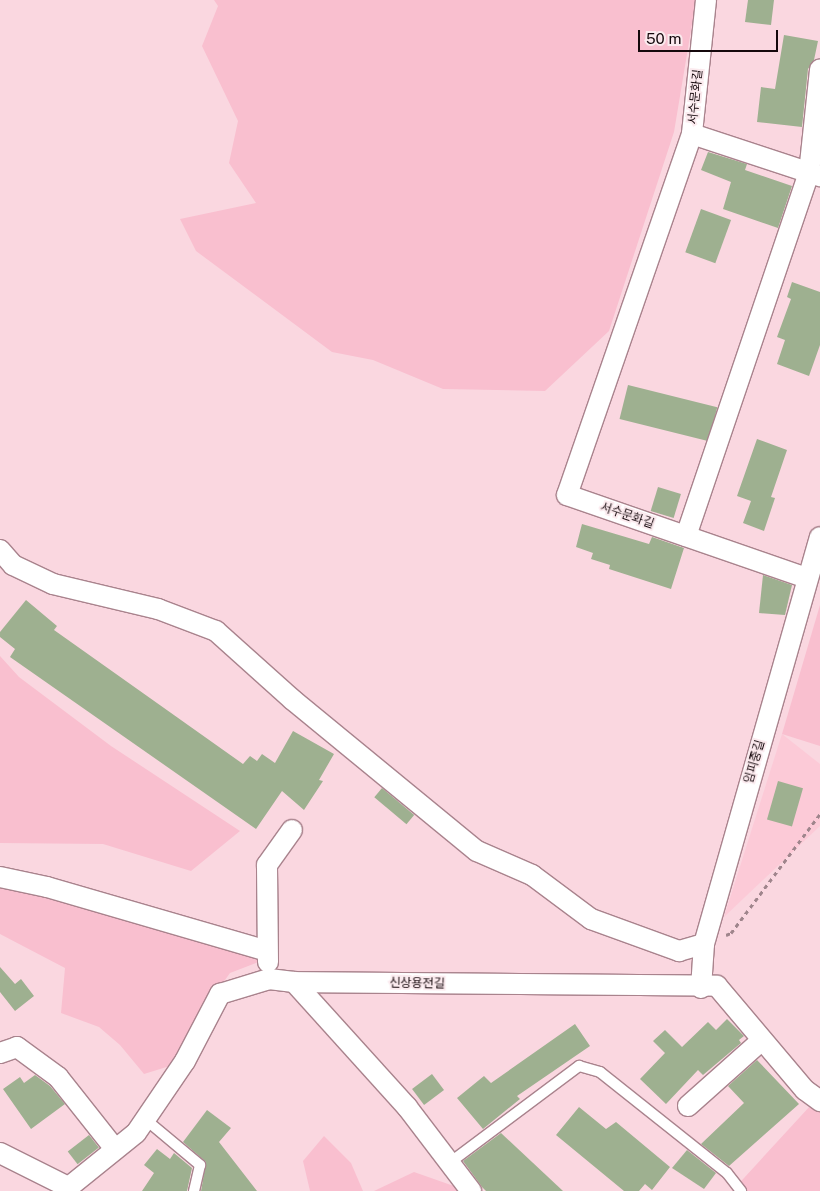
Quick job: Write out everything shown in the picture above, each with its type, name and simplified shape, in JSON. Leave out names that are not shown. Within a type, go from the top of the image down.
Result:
[{"type":"street","name":"서수문화길","points":[[686,536],[567,495],[692,134],[706,0]]},
{"type":"street","points":[[807,578],[686,536],[814,175],[820,70]]},
{"type":"street","name":"서수문화길","points":[[692,134],[814,175]]},
{"type":"street","name":"임피중길","points":[[701,988],[704,944],[820,537]]},
{"type":"street","points":[[0,550],[13,565],[53,584],[158,609],[216,630],[293,700],[477,852],[532,875],[591,919],[679,951],[704,944]]},
{"type":"street","points":[[269,979],[267,951],[267,865],[292,830]]},
{"type":"street","points":[[0,877],[47,887],[267,951]]},
{"type":"street","name":"신상용전길","points":[[66,1189],[136,1133],[185,1061],[220,994],[269,979],[294,982],[701,988],[717,986],[805,1090],[820,1101]]},
{"type":"street","points":[[294,982],[406,1107],[448,1164],[471,1191]]},
{"type":"street","points":[[688,1106],[762,1040]]},
{"type":"street","points":[[0,1054],[17,1047],[58,1077],[115,1149]]},
{"type":"street","points":[[0,1153],[66,1189]]},
{"type":"lane","points":[[448,1164],[579,1066],[600,1072],[727,1173],[741,1191]]},
{"type":"lane","points":[[145,1119],[200,1165],[194,1191]]},
{"type":"path","points":[[704,944],[731,933],[820,814]]},
{"type":"shaded area","points":[[214,0],[696,0],[674,132],[609,331],[545,391],[443,389],[373,360],[332,352],[196,251],[180,219],[256,203],[229,163],[238,121],[202,46],[218,6]]},
{"type":"shaded area","points":[[820,605],[820,746],[782,734]]},
{"type":"shaded area","points":[[0,656],[19,677],[111,746],[240,831],[191,871],[103,844],[0,843]]},
{"type":"shaded area","points":[[782,734],[820,764],[820,826],[724,917]]},
{"type":"shaded area","points":[[0,871],[176,923],[219,926],[261,961],[230,973],[197,1019],[173,1065],[144,1074],[120,1045],[99,1027],[61,1013],[65,968],[0,934]]},
{"type":"shaded area","points":[[811,1105],[820,1112],[820,1191],[732,1191]]},
{"type":"shaded area","points":[[324,1136],[351,1163],[363,1191],[310,1191],[303,1161]]},
{"type":"shaded area","points":[[414,1172],[468,1191],[374,1191]]},
{"type":"building","points":[[748,0],[774,0],[771,25],[745,22]]},
{"type":"building","points":[[784,35],[818,41],[814,60],[808,69],[802,127],[757,122],[761,87],[775,89]]},
{"type":"building","points":[[708,152],[747,164],[745,170],[792,186],[778,228],[723,209],[731,182],[701,170]]},
{"type":"building","points":[[701,209],[731,220],[715,263],[685,252]]},
{"type":"building","points":[[792,282],[820,292],[820,345],[809,376],[777,364],[785,340],[777,337],[791,299],[787,297]]},
{"type":"building","points":[[628,385],[717,407],[709,441],[620,419]]},
{"type":"building","points":[[757,439],[787,450],[771,497],[775,498],[764,531],[743,523],[751,501],[737,496]]},
{"type":"building","points":[[658,487],[681,494],[674,518],[651,511]]},
{"type":"building","points":[[582,524],[649,544],[652,537],[684,548],[671,589],[609,569],[610,565],[591,559],[593,553],[576,547]]},
{"type":"building","points":[[763,575],[792,585],[785,615],[759,613]]},
{"type":"building","points":[[26,600],[57,626],[54,630],[243,764],[250,756],[257,761],[262,754],[275,763],[293,731],[334,754],[319,780],[323,781],[304,810],[282,791],[256,829],[10,657],[15,649],[0,637],[0,632]]},
{"type":"building","points":[[778,781],[803,788],[792,827],[767,819]]},
{"type":"building","points":[[382,788],[414,815],[406,824],[374,797]]},
{"type":"building","points":[[0,967],[15,984],[21,979],[34,996],[15,1011],[0,992]]},
{"type":"building","points":[[727,1019],[744,1036],[739,1040],[741,1043],[703,1075],[698,1070],[666,1104],[640,1079],[665,1053],[653,1041],[665,1030],[682,1047],[708,1022],[716,1030]]},
{"type":"building","points":[[575,1024],[590,1046],[517,1096],[520,1099],[483,1129],[457,1098],[484,1076],[491,1083]]},
{"type":"building","points":[[757,1060],[799,1104],[729,1166],[701,1144],[744,1103],[728,1086]]},
{"type":"building","points":[[432,1074],[444,1090],[424,1105],[412,1089]]},
{"type":"building","points":[[35,1075],[50,1086],[65,1104],[31,1129],[3,1089],[20,1077],[24,1083]]},
{"type":"building","points":[[579,1107],[606,1129],[616,1122],[670,1167],[652,1190],[645,1184],[639,1191],[624,1191],[556,1135]]},
{"type":"building","points":[[207,1110],[231,1128],[219,1142],[257,1191],[201,1191],[206,1162],[183,1142]]},
{"type":"building","points":[[501,1133],[563,1191],[486,1191],[463,1161]]},
{"type":"building","points":[[89,1135],[99,1148],[78,1164],[68,1152]]},
{"type":"building","points":[[157,1149],[170,1159],[174,1153],[192,1168],[187,1191],[142,1191],[154,1173],[144,1165]]},
{"type":"building","points":[[687,1150],[716,1173],[704,1189],[672,1168]]}]
